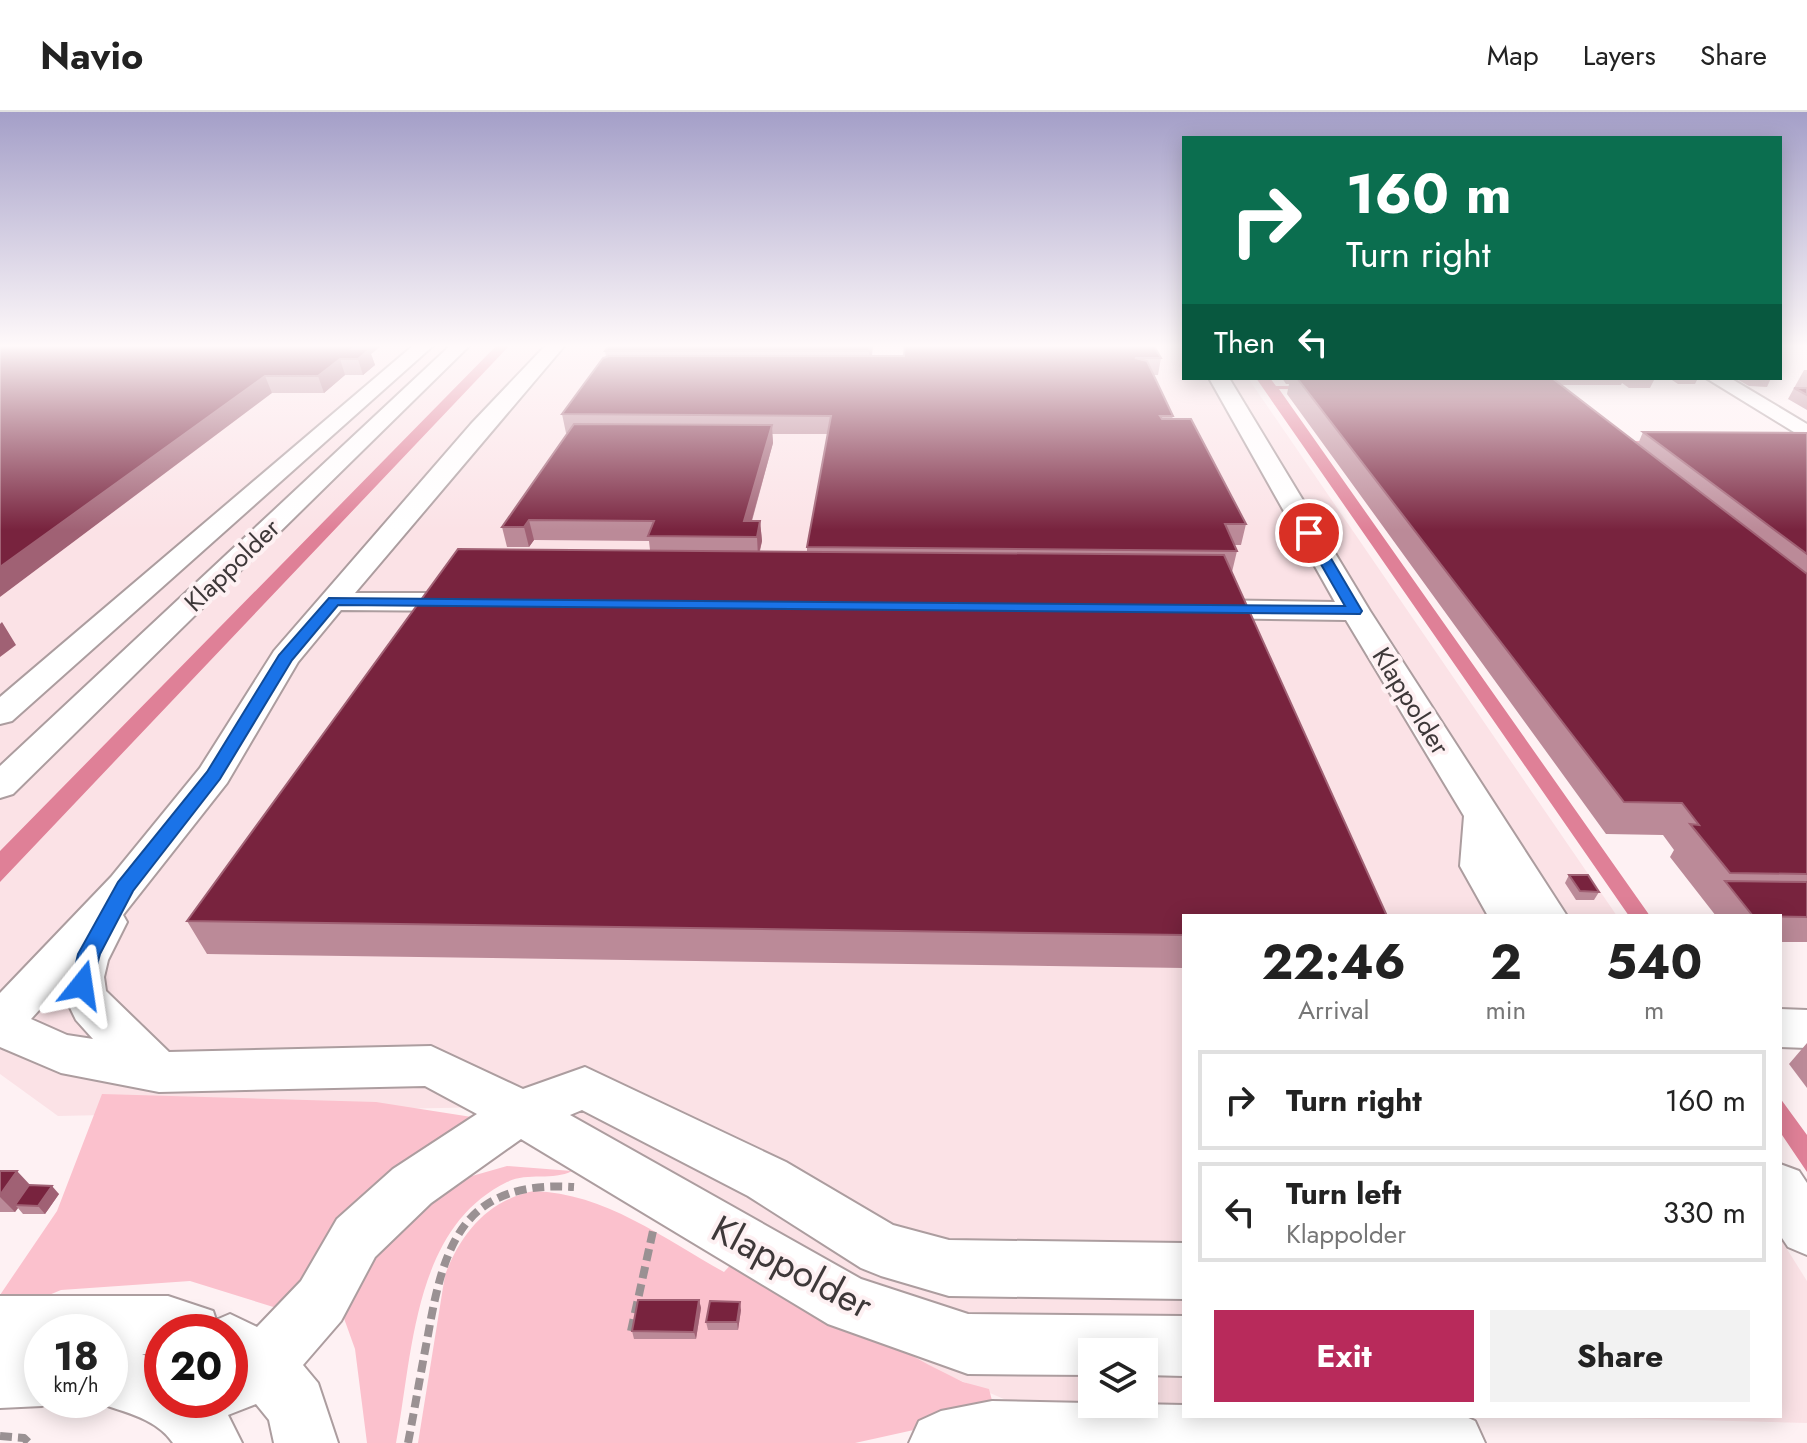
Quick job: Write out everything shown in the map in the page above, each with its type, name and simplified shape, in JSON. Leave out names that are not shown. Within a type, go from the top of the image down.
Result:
[{"type":"street","name":"Klappolder","points":[[0,714],[354,406]]},
{"type":"street","name":"Klappolder","points":[[0,786],[397,406]]},
{"type":"street","points":[[0,1025],[125,887],[214,775],[285,658],[479,429],[503,406]]},
{"type":"street","name":"Klappolder","points":[[1235,406],[1355,611],[1545,914]]},
{"type":"street","points":[[1763,406],[1807,433]]},
{"type":"street","points":[[334,601],[493,602]]},
{"type":"street","points":[[1179,609],[1355,611]]},
{"type":"street","points":[[1483,815],[1480,866],[1508,914]]},
{"type":"street","points":[[125,887],[89,954],[82,985],[94,1010],[159,1072]]},
{"type":"street","name":"Klappolder","points":[[0,1025],[61,1053],[159,1072],[431,1066],[520,1112],[848,1304],[968,1344],[1182,1346]]},
{"type":"street","points":[[1782,1028],[1807,1029]]},
{"type":"street","name":"Klappolder","points":[[248,1360],[321,1301],[356,1238],[412,1186],[520,1112],[585,1088],[767,1179],[881,1249],[949,1268],[1182,1271]]},
{"type":"street","points":[[1782,1191],[1807,1229]]},
{"type":"street","points":[[0,1325],[144,1325]]},
{"type":"street","points":[[0,1378],[24,1377]]},
{"type":"street","points":[[248,1399],[296,1405],[306,1443]]},
{"type":"street","points":[[941,1443],[992,1432],[1414,1442]]},
{"type":"path","points":[[408,1443],[439,1271],[446,1251],[465,1222],[495,1198],[528,1186],[551,1184],[586,1191]]},
{"type":"path","points":[[631,1331],[655,1224],[667,1231]]},
{"type":"path","points":[[0,1436],[24,1438],[29,1443]]},
{"type":"shaded area","points":[[0,406],[1267,406],[1616,914],[1182,914],[1182,1407],[1158,1406],[1158,1338],[1078,1338],[1078,1404],[1011,1402],[837,1328],[488,1107],[58,1116],[0,1074]]},
{"type":"shaded area","points":[[437,406],[452,406],[0,882],[0,851]]},
{"type":"shaded area","points":[[1275,406],[1291,406],[1649,914],[1628,914]]},
{"type":"shaded area","points":[[1561,406],[1580,406],[1623,441],[1807,442],[1611,445]]},
{"type":"shaded area","points":[[102,1094],[376,1102],[478,1118],[283,1310],[190,1281],[61,1290],[11,1311],[0,1312],[0,1295],[57,1211]]},
{"type":"shaded area","points":[[1782,1101],[1807,1135],[1807,1172],[1782,1135]]},
{"type":"shaded area","points":[[507,1166],[572,1171],[557,1176],[523,1177],[507,1182],[476,1203],[452,1230],[435,1261],[423,1296],[396,1443],[367,1443],[355,1349],[341,1310],[387,1230],[465,1178]]},
{"type":"shaded area","points":[[534,1191],[585,1200],[609,1209],[656,1232],[724,1272],[736,1259],[929,1365],[963,1382],[989,1389],[995,1412],[855,1443],[418,1443],[445,1275],[459,1245],[478,1221],[503,1202]]},
{"type":"shaded area","points":[[1782,1241],[1807,1281],[1807,1423],[1618,1418],[1782,1418]]},
{"type":"building","points":[[0,406],[223,406],[0,567]]},
{"type":"building","points":[[568,406],[1168,406],[1173,416],[1160,416],[1162,419],[1191,419],[1246,524],[1225,524],[1237,551],[807,547],[831,416],[562,414]]},
{"type":"building","points":[[1319,406],[1589,406],[1807,574],[1807,874],[1730,873],[1690,824],[1699,825],[1682,803],[1624,802]]},
{"type":"building","points":[[574,424],[772,425],[744,521],[760,521],[757,537],[648,536],[654,521],[529,520],[524,527],[502,527]]},
{"type":"building","points":[[1643,432],[1807,433],[1807,554]]},
{"type":"building","points":[[458,549],[1224,555],[1386,914],[1182,914],[1182,935],[187,921]]},
{"type":"building","points":[[1569,875],[1588,875],[1599,892],[1580,891]]},
{"type":"building","points":[[1725,881],[1807,882],[1807,917],[1751,914]]},
{"type":"building","points":[[0,1171],[17,1171],[0,1195]]},
{"type":"building","points":[[29,1185],[52,1186],[38,1206],[15,1205]]},
{"type":"building","points":[[638,1300],[699,1300],[694,1332],[632,1331]]},
{"type":"building","points":[[710,1301],[740,1302],[737,1322],[706,1322]]},
{"type":"route","points":[[82,985],[89,954],[125,887],[214,775],[285,658],[334,601],[1355,611],[1309,533]]}]
